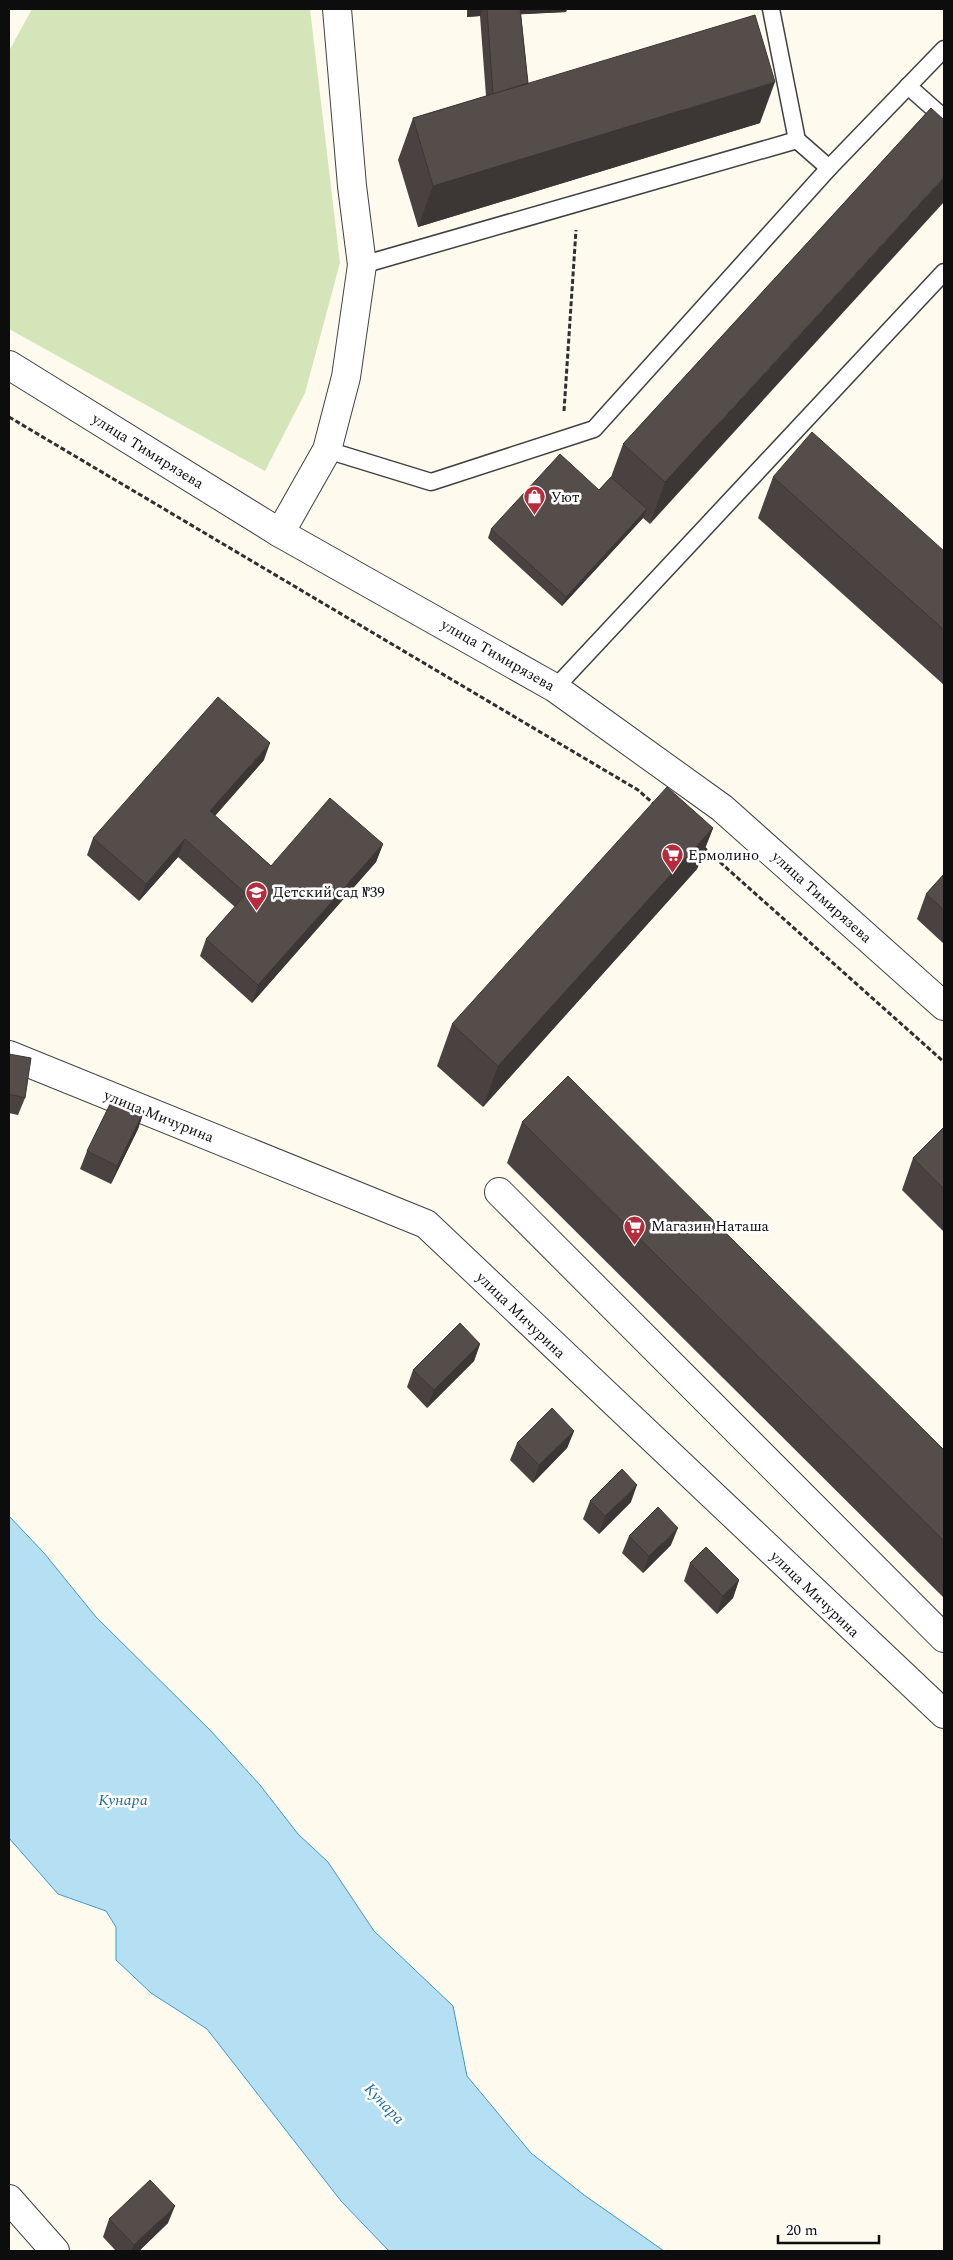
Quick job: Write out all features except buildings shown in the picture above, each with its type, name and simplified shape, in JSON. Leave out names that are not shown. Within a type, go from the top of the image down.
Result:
[{"type":"street","points":[[280,533],[327,450],[346,377],[362,264],[352,186],[337,9]]},
{"type":"street","name":"улица Тимирязева","points":[[9,365],[280,533],[555,688],[722,808],[944,1006]]},
{"type":"street","name":"улица Мичурина","points":[[9,1055],[426,1224],[944,1714]]},
{"type":"street","points":[[498,1192],[944,1638]]},
{"type":"street","points":[[9,2199],[55,2251]]},
{"type":"lane","points":[[771,9],[796,140],[829,168]]},
{"type":"lane","points":[[327,450],[432,482],[594,429],[829,168],[944,50]]},
{"type":"lane","points":[[908,86],[944,118]]},
{"type":"lane","points":[[362,264],[796,140]]},
{"type":"lane","points":[[555,688],[944,272]]},
{"type":"path","points":[[562,439],[578,203]]},
{"type":"path","points":[[9,417],[638,790],[661,810]]},
{"type":"path","points":[[698,843],[944,1062]]},
{"type":"green space","points":[[32,9],[310,9],[340,263],[305,393],[265,471],[9,329],[9,51]]},
{"type":"water","name":"Кунара","points":[[9,1516],[44,1553],[96,1617],[211,1731],[260,1785],[298,1834],[328,1862],[374,1931],[453,2006],[467,2076],[531,2153],[584,2195],[664,2251],[389,2251],[341,2201],[207,2029],[151,1993],[116,1960],[116,1927],[106,1911],[58,1894],[9,1838]]},
{"type":"place","name":"Уют","points":[[535,516]]},
{"type":"place","name":"Ермолино","points":[[672,874]]},
{"type":"place","name":"Детский сад №39","points":[[257,911]]},
{"type":"place","name":"Магазин Наташа","points":[[635,1245]]}]
